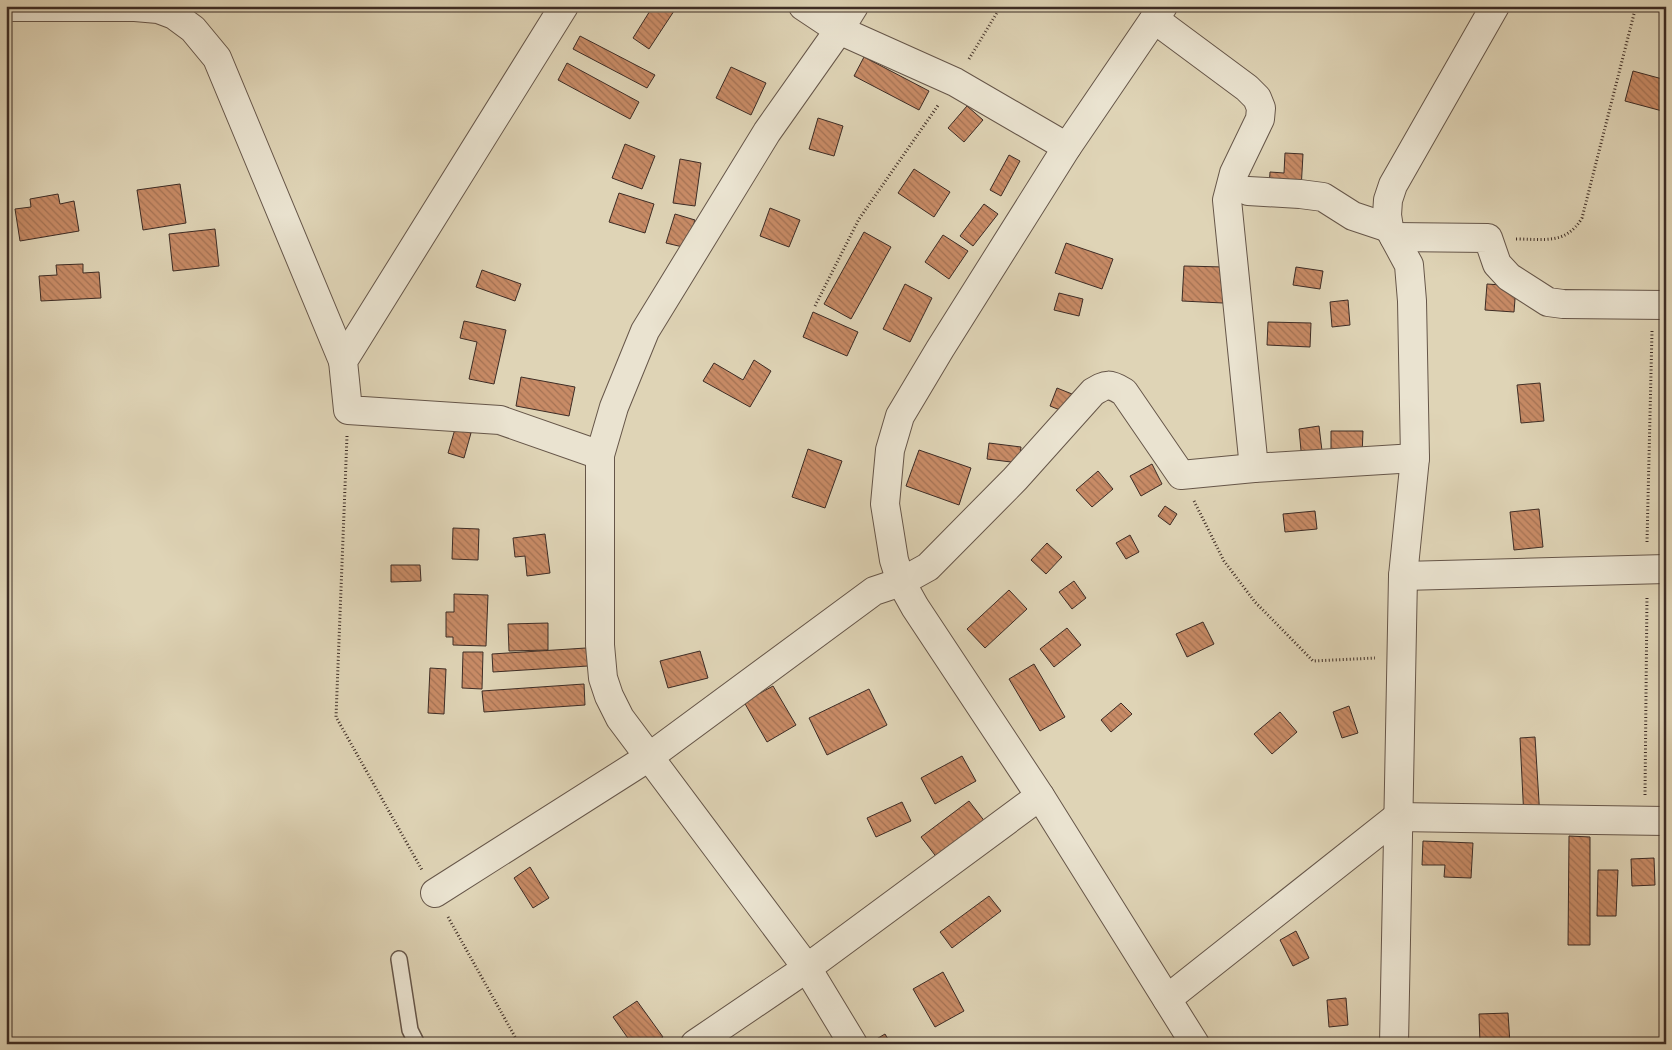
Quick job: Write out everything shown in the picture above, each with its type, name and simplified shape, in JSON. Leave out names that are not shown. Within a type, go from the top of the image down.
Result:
[{"type":"street","points":[[343,361],[564,6]]},
{"type":"street","points":[[803,6],[839,30],[955,82],[1067,147]]},
{"type":"street","points":[[852,1044],[807,968],[620,718],[609,696],[603,678],[600,645],[600,455],[614,407],[645,331],[767,132],[854,6]]},
{"type":"street","points":[[1394,1044],[1402,576],[1415,458],[1412,301],[1409,265],[1392,232],[1387,215],[1388,200],[1394,185],[1495,6]]},
{"type":"street","points":[[6,7],[135,7],[158,9],[174,14],[193,29],[217,58],[343,361],[348,410],[500,420],[600,455]]},
{"type":"street","points":[[1195,1044],[1040,796],[915,607],[901,582],[894,560],[885,504],[890,450],[900,416],[1067,147],[1159,13],[1247,88],[1257,98],[1261,108],[1260,119],[1234,173],[1227,200],[1254,468]]},
{"type":"street","points":[[1248,191],[1323,197],[1352,216],[1392,232],[1488,238],[1496,264],[1524,288],[1548,302],[1563,304],[1666,305]]},
{"type":"street","points":[[435,894],[649,757],[874,591],[901,582],[928,567],[1015,479],[1093,392],[1104,385],[1113,385],[1124,392],[1181,476],[1254,468],[1415,458]]},
{"type":"street","points":[[1402,576],[1666,569]]},
{"type":"street","points":[[695,1044],[807,968],[1040,796]]},
{"type":"street","points":[[1166,999],[1397,817],[1666,821]]},
{"type":"lane","points":[[399,959],[410,1030],[417,1044]]},
{"type":"path","points":[[816,306],[859,219],[955,82],[1001,6]]},
{"type":"path","points":[[1488,238],[1557,239],[1576,229],[1582,218],[1636,6]]},
{"type":"path","points":[[348,410],[336,716],[519,1044]]},
{"type":"path","points":[[1181,476],[1224,561],[1255,602],[1313,661],[1400,656]]},
{"type":"building","points":[[653,6],[667,6],[674,11],[649,49],[633,38]]},
{"type":"building","points":[[580,36],[655,75],[647,88],[573,49]]},
{"type":"building","points":[[864,57],[929,91],[919,110],[854,76]]},
{"type":"building","points":[[567,63],[639,102],[630,119],[558,80]]},
{"type":"building","points":[[731,67],[766,83],[751,115],[716,98]]},
{"type":"building","points":[[1633,71],[1666,80],[1666,112],[1625,101]]},
{"type":"building","points":[[967,106],[983,120],[964,142],[948,128]]},
{"type":"building","points":[[818,118],[843,126],[834,156],[809,149]]},
{"type":"building","points":[[625,144],[655,156],[642,189],[612,178]]},
{"type":"building","points":[[1285,153],[1303,154],[1301,190],[1269,188],[1270,172],[1284,173]]},
{"type":"building","points":[[1009,155],[1020,161],[1001,196],[990,190]]},
{"type":"building","points":[[680,159],[701,163],[695,206],[673,203]]},
{"type":"building","points":[[914,169],[950,192],[934,217],[898,193]]},
{"type":"building","points":[[180,184],[186,223],[143,230],[137,190]]},
{"type":"building","points":[[619,193],[654,204],[645,233],[609,222]]},
{"type":"building","points":[[58,194],[60,204],[74,201],[79,231],[20,241],[15,209],[31,207],[30,199]]},
{"type":"building","points":[[984,204],[998,214],[973,246],[960,236]]},
{"type":"building","points":[[770,208],[800,220],[789,247],[760,236]]},
{"type":"building","points":[[675,214],[695,220],[687,248],[666,243]]},
{"type":"building","points":[[215,229],[219,266],[173,271],[169,234]]},
{"type":"building","points":[[864,232],[891,247],[851,319],[824,304]]},
{"type":"building","points":[[943,235],[968,251],[949,279],[925,262]]},
{"type":"building","points":[[1066,243],[1113,259],[1102,289],[1055,273]]},
{"type":"building","points":[[83,264],[83,273],[99,272],[101,298],[41,301],[39,276],[57,275],[56,265]]},
{"type":"building","points":[[1184,266],[1224,267],[1223,303],[1182,301]]},
{"type":"building","points":[[1296,267],[1323,271],[1320,289],[1293,285]]},
{"type":"building","points":[[482,270],[521,284],[515,301],[476,287]]},
{"type":"building","points":[[905,284],[932,298],[910,342],[883,329]]},
{"type":"building","points":[[1487,284],[1516,286],[1514,312],[1485,310]]},
{"type":"building","points":[[1059,293],[1083,299],[1079,316],[1054,310]]},
{"type":"building","points":[[1348,300],[1350,325],[1332,327],[1330,302]]},
{"type":"building","points":[[813,312],[858,332],[847,356],[803,337]]},
{"type":"building","points":[[464,321],[506,330],[494,384],[469,379],[477,342],[460,338]]},
{"type":"building","points":[[1268,322],[1311,323],[1310,347],[1267,345]]},
{"type":"building","points":[[754,360],[771,371],[750,407],[703,381],[714,363],[743,380]]},
{"type":"building","points":[[521,377],[575,387],[569,416],[516,406]]},
{"type":"building","points":[[1540,383],[1544,421],[1521,423],[1517,385]]},
{"type":"building","points":[[1057,388],[1072,394],[1065,412],[1050,406]]},
{"type":"building","points":[[1319,426],[1323,459],[1302,461],[1299,429]]},
{"type":"building","points":[[455,429],[471,433],[464,458],[448,453]]},
{"type":"building","points":[[1331,431],[1363,431],[1362,455],[1331,454]]},
{"type":"building","points":[[989,443],[1021,447],[1019,463],[987,459]]},
{"type":"building","points":[[808,449],[842,461],[825,508],[792,497]]},
{"type":"building","points":[[919,450],[971,468],[959,505],[906,486]]},
{"type":"building","points":[[1152,464],[1162,484],[1141,496],[1130,476]]},
{"type":"building","points":[[1098,471],[1113,489],[1092,507],[1076,490]]},
{"type":"building","points":[[1165,506],[1177,514],[1170,525],[1158,516]]},
{"type":"building","points":[[1539,509],[1543,547],[1514,550],[1510,512]]},
{"type":"building","points":[[1315,511],[1317,529],[1285,532],[1283,514]]},
{"type":"building","points":[[453,528],[479,529],[478,560],[452,559]]},
{"type":"building","points":[[545,534],[550,573],[527,576],[525,556],[515,557],[513,538]]},
{"type":"building","points":[[1130,535],[1139,552],[1126,559],[1116,543]]},
{"type":"building","points":[[1047,543],[1062,557],[1046,574],[1031,560]]},
{"type":"building","points":[[391,565],[420,565],[421,581],[391,582]]},
{"type":"building","points":[[1074,581],[1086,598],[1072,609],[1059,592]]},
{"type":"building","points":[[1009,590],[1027,609],[985,648],[967,629]]},
{"type":"building","points":[[454,594],[488,595],[486,646],[453,645],[453,637],[446,637],[446,612],[454,612]]},
{"type":"building","points":[[1203,622],[1214,644],[1187,657],[1176,634]]},
{"type":"building","points":[[548,623],[548,650],[509,651],[508,624]]},
{"type":"building","points":[[1067,628],[1081,645],[1054,667],[1040,649]]},
{"type":"building","points":[[586,648],[588,666],[493,672],[492,654]]},
{"type":"building","points":[[700,651],[708,678],[668,688],[660,661]]},
{"type":"building","points":[[463,652],[483,652],[482,689],[462,688]]},
{"type":"building","points":[[1034,664],[1065,717],[1040,731],[1009,679]]},
{"type":"building","points":[[430,668],[446,669],[444,714],[428,713]]},
{"type":"building","points":[[584,684],[585,705],[484,712],[482,691]]},
{"type":"building","points":[[773,686],[796,725],[767,742],[744,702]]},
{"type":"building","points":[[869,689],[887,725],[827,755],[809,718]]},
{"type":"building","points":[[1121,703],[1132,714],[1111,732],[1101,720]]},
{"type":"building","points":[[1349,706],[1358,733],[1342,738],[1333,712]]},
{"type":"building","points":[[1280,712],[1297,732],[1272,754],[1254,734]]},
{"type":"building","points":[[1535,737],[1540,818],[1524,819],[1520,738]]},
{"type":"building","points":[[962,756],[976,781],[935,804],[921,778]]},
{"type":"building","points":[[969,801],[986,823],[938,859],[921,837]]},
{"type":"building","points":[[902,802],[911,821],[876,837],[867,818]]},
{"type":"building","points":[[1569,836],[1590,837],[1590,945],[1568,945]]},
{"type":"building","points":[[1423,841],[1473,843],[1471,878],[1444,877],[1445,865],[1422,865]]},
{"type":"building","points":[[1654,858],[1655,885],[1632,886],[1631,859]]},
{"type":"building","points":[[530,867],[549,898],[533,908],[514,878]]},
{"type":"building","points":[[1598,870],[1618,870],[1616,916],[1597,916]]},
{"type":"building","points":[[989,896],[1001,911],[952,948],[940,932]]},
{"type":"building","points":[[1296,931],[1309,958],[1293,966],[1280,940]]},
{"type":"building","points":[[943,972],[964,1011],[935,1027],[913,989]]},
{"type":"building","points":[[1346,998],[1348,1025],[1329,1027],[1327,1000]]},
{"type":"building","points":[[637,1001],[663,1037],[654,1044],[632,1044],[613,1017]]},
{"type":"building","points":[[1508,1013],[1510,1044],[1480,1044],[1479,1014]]},
{"type":"building","points":[[885,1034],[891,1044],[868,1044]]}]
